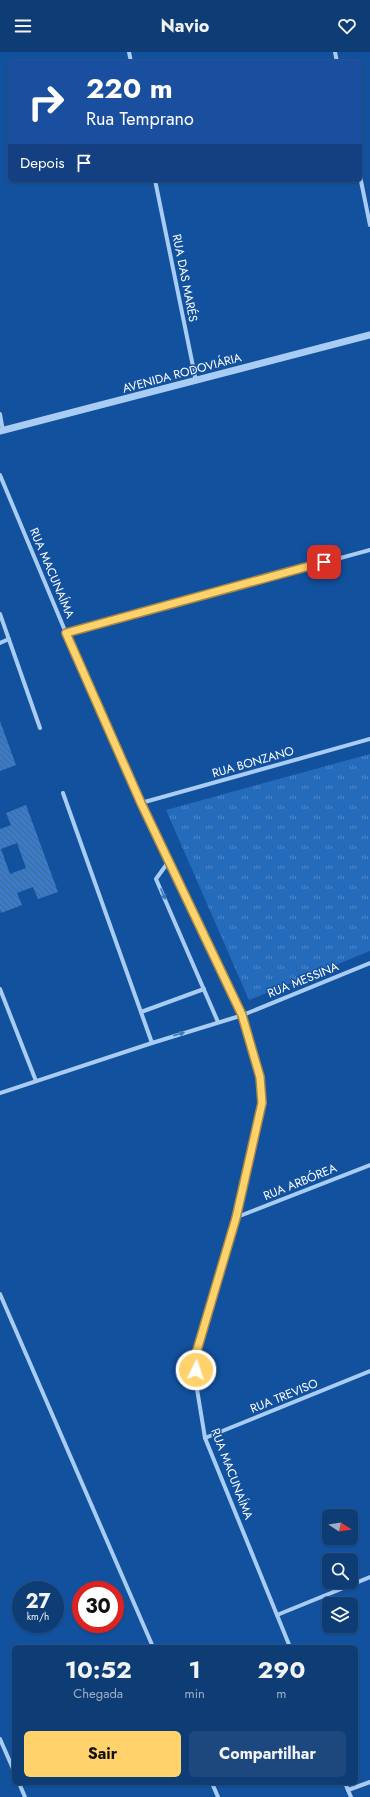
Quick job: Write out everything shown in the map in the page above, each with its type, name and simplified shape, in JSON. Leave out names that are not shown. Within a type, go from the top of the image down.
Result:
[{"type":"street","name":"RUA DAS MARÉS","points":[[155,182],[196,381]]},
{"type":"street","points":[[361,182],[370,225]]},
{"type":"street","name":"AVENIDA RODOVIÁRIA","points":[[2,431],[370,335]]},
{"type":"street","points":[[0,414],[2,431]]},
{"type":"street","name":"RUA MACUNAÍMA","points":[[0,475],[66,633],[141,803],[242,1015],[260,1077],[262,1103],[236,1218],[195,1357],[196,1383],[205,1438],[289,1645]]},
{"type":"street","points":[[66,633],[370,550]]},
{"type":"street","points":[[0,614],[40,728]]},
{"type":"street","points":[[0,643],[9,639]]},
{"type":"street","name":"RUA BONZANO","points":[[141,803],[370,740]]},
{"type":"street","points":[[63,793],[152,1042]]},
{"type":"street","points":[[169,861],[156,879],[218,1022]]},
{"type":"street","name":"RUA MESSINA","points":[[0,1093],[152,1042],[242,1015],[370,963]]},
{"type":"street","points":[[0,989],[36,1081]]},
{"type":"street","points":[[141,1012],[204,989]]},
{"type":"street","name":"RUA ARBÓREA","points":[[236,1218],[370,1165]]},
{"type":"street","points":[[0,1294],[152,1645]]},
{"type":"street","name":"RUA TREVISO","points":[[205,1438],[370,1371]]},
{"type":"street","points":[[277,1615],[370,1577]]},
{"type":"street","points":[[0,1739],[12,1766]]},
{"type":"street","points":[[348,1790],[370,1782]]},
{"type":"street","points":[[20,1785],[25,1797]]},
{"type":"street","points":[[213,1785],[218,1797]]},
{"type":"street","points":[[346,1785],[351,1797]]},
{"type":"green space","points":[[370,754],[370,951],[249,1000],[166,810]]},
{"type":"building","points":[[0,721],[16,765],[0,771]]},
{"type":"building","points":[[26,805],[58,892],[38,899],[33,887],[17,893],[22,905],[1,913],[0,829],[11,825],[6,813]],"holes":[[[17,843],[26,868],[10,874],[1,849]]]},
{"type":"route","points":[[196,1370],[195,1357],[240,1203],[262,1103],[260,1077],[242,1015],[141,803],[66,633],[324,562]]}]
